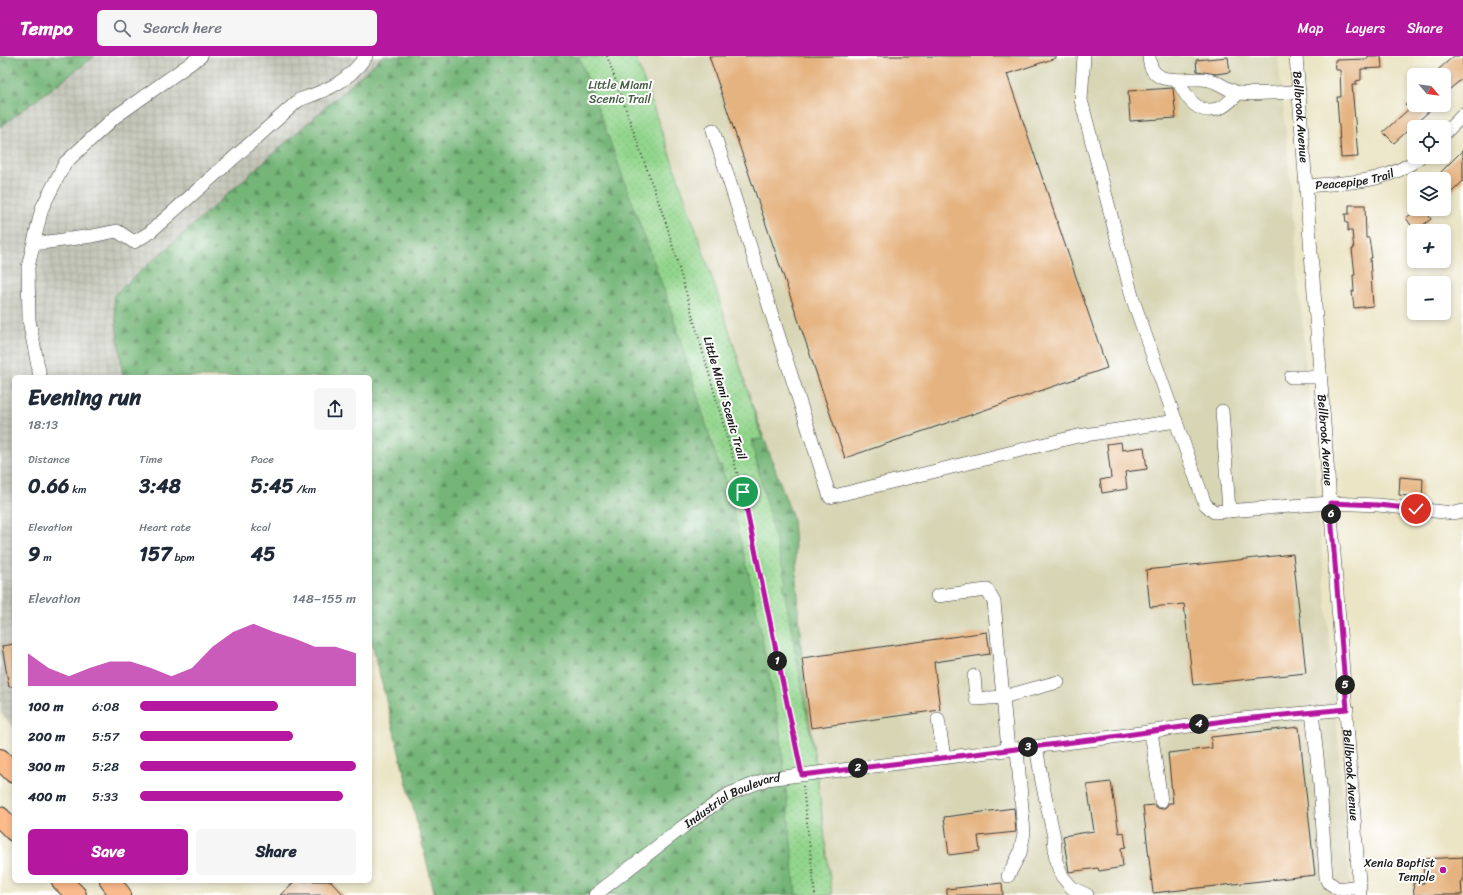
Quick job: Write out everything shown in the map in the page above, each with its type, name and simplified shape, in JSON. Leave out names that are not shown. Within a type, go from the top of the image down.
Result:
[{"type":"highway","points":[[0,759],[12,772]]},
{"type":"highway","points":[[0,817],[12,829]]},
{"type":"highway","points":[[64,883],[76,895]]},
{"type":"highway","points":[[112,883],[121,895]]},
{"type":"street","points":[[40,375],[29,320],[28,267],[42,208],[65,163],[115,117],[202,56]]},
{"type":"street","points":[[34,244],[117,231],[134,242],[148,233],[300,100],[330,89],[350,75],[366,56]]},
{"type":"street","points":[[1084,56],[1081,100],[1133,300],[1205,504],[1214,512],[1330,503],[1378,505],[1453,512],[1463,511]]},
{"type":"street","points":[[1149,56],[1149,63],[1158,76],[1178,80],[1208,79],[1239,93],[1299,92]]},
{"type":"street","name":"Bellbrook Avenue","points":[[1296,56],[1360,890]]},
{"type":"street","points":[[1178,80],[1184,93],[1191,102],[1203,109],[1213,110],[1223,106],[1239,93]]},
{"type":"street","points":[[1451,127],[1463,115]]},
{"type":"street","points":[[712,130],[830,497],[1078,436],[1176,421]]},
{"type":"street","name":"Peacepipe Trail","points":[[1307,186],[1372,180],[1401,170],[1410,164]]},
{"type":"street","points":[[1291,377],[1320,377]]},
{"type":"street","points":[[1222,411],[1229,511]]},
{"type":"street","points":[[936,596],[987,590],[994,602],[1003,697],[1013,749],[1024,833],[1020,853],[1008,876]]},
{"type":"street","points":[[974,676],[976,699],[1003,697],[1058,682]]},
{"type":"street","name":"Industrial Boulevard","points":[[595,895],[684,826],[729,794],[767,779],[1013,749],[1231,720],[1347,709]]},
{"type":"street","points":[[1312,712],[1320,784],[1326,878],[1328,882],[1338,889],[1360,890]]},
{"type":"street","points":[[938,719],[944,757]]},
{"type":"street","points":[[1152,731],[1161,802]]},
{"type":"street","points":[[1036,746],[1054,837],[1056,861],[1062,876],[1072,888],[1087,895]]},
{"type":"path","name":"Little Miami Scenic Trail","points":[[607,56],[667,226],[743,492],[802,775],[815,895]]},
{"type":"shaded area","points":[[36,56],[440,56],[157,375],[12,375],[12,726],[0,712],[0,90]]},
{"type":"shaded area","points":[[627,56],[1278,56],[1287,144],[1351,895],[829,895],[802,658]]},
{"type":"green space","points":[[0,56],[95,56],[0,127]]},
{"type":"green space","points":[[383,56],[627,56],[793,519],[802,658],[829,895],[435,895],[372,644],[372,375],[123,375],[113,296]]},
{"type":"green space","name":"Little Miami Scenic Trail","points":[[579,56],[635,56],[702,246],[748,390],[762,439],[751,440],[786,583],[783,584],[815,759],[832,895],[796,895],[781,737],[753,591],[725,478],[721,465],[719,467],[669,304]]},
{"type":"building","points":[[709,56],[1056,56],[1056,58],[1007,74],[1107,368],[845,458]]},
{"type":"building","points":[[1368,56],[1381,56],[1382,68],[1361,69],[1361,80],[1356,81],[1356,85],[1352,85],[1358,157],[1341,158],[1337,97],[1341,97],[1340,70],[1336,70],[1335,60],[1368,59]]},
{"type":"building","points":[[1454,56],[1463,56],[1463,78],[1451,88],[1451,68],[1440,68]]},
{"type":"building","points":[[1228,57],[1230,72],[1216,74],[1197,71],[1196,60]]},
{"type":"building","points":[[1173,88],[1176,118],[1130,121],[1128,91]]},
{"type":"building","points":[[1407,111],[1407,112],[1428,112],[1419,120],[1407,120],[1407,131],[1394,143],[1383,132]]},
{"type":"building","points":[[1463,150],[1463,181],[1451,193],[1451,172],[1441,172],[1449,164],[1451,164],[1451,162]]},
{"type":"building","points":[[1349,205],[1365,205],[1366,238],[1369,238],[1372,258],[1370,258],[1373,306],[1354,308],[1352,291],[1354,292],[1353,275],[1355,275],[1352,249],[1354,249],[1352,231],[1348,231],[1348,223],[1346,223],[1345,214],[1349,214]]},
{"type":"building","points":[[1409,216],[1429,216],[1431,219],[1424,224],[1410,224],[1406,218]]},
{"type":"building","points":[[1121,442],[1122,450],[1144,447],[1147,469],[1125,472],[1127,489],[1102,493],[1100,480],[1111,478],[1107,444]]},
{"type":"building","points":[[1400,477],[1423,479],[1422,502],[1408,500],[1408,496],[1399,495]]},
{"type":"building","points":[[1293,554],[1306,673],[1193,685],[1184,604],[1150,607],[1146,570]]},
{"type":"building","points":[[987,632],[990,654],[934,662],[940,710],[811,728],[802,658]]},
{"type":"building","points":[[12,644],[12,686],[9,687],[2,646]]},
{"type":"building","points":[[1299,727],[1315,875],[1153,893],[1143,806],[1154,805],[1162,809],[1169,803],[1173,803],[1168,753],[1212,748],[1211,737]]},
{"type":"building","points":[[1111,782],[1119,833],[1124,832],[1126,847],[1121,848],[1123,867],[1099,871],[1098,868],[1069,872],[1063,836],[1094,831],[1087,785]]},
{"type":"building","points":[[1014,808],[1016,832],[978,836],[980,851],[949,855],[944,817]]},
{"type":"building","name":"Xenia Baptist Temple","points":[[1463,857],[1463,881],[1461,881],[1462,895],[1414,895],[1413,883],[1424,883],[1423,859]]},
{"type":"building","points":[[293,883],[333,883],[344,895],[280,895]]},
{"type":"building","points":[[1002,883],[1003,895],[947,895],[947,889]]},
{"type":"place","name":"Xenia Baptist Temple","points":[[1443,870]]},
{"type":"route","points":[[743,492],[802,775],[1098,739],[1231,720],[1347,709],[1330,503],[1378,505],[1416,509]]}]
